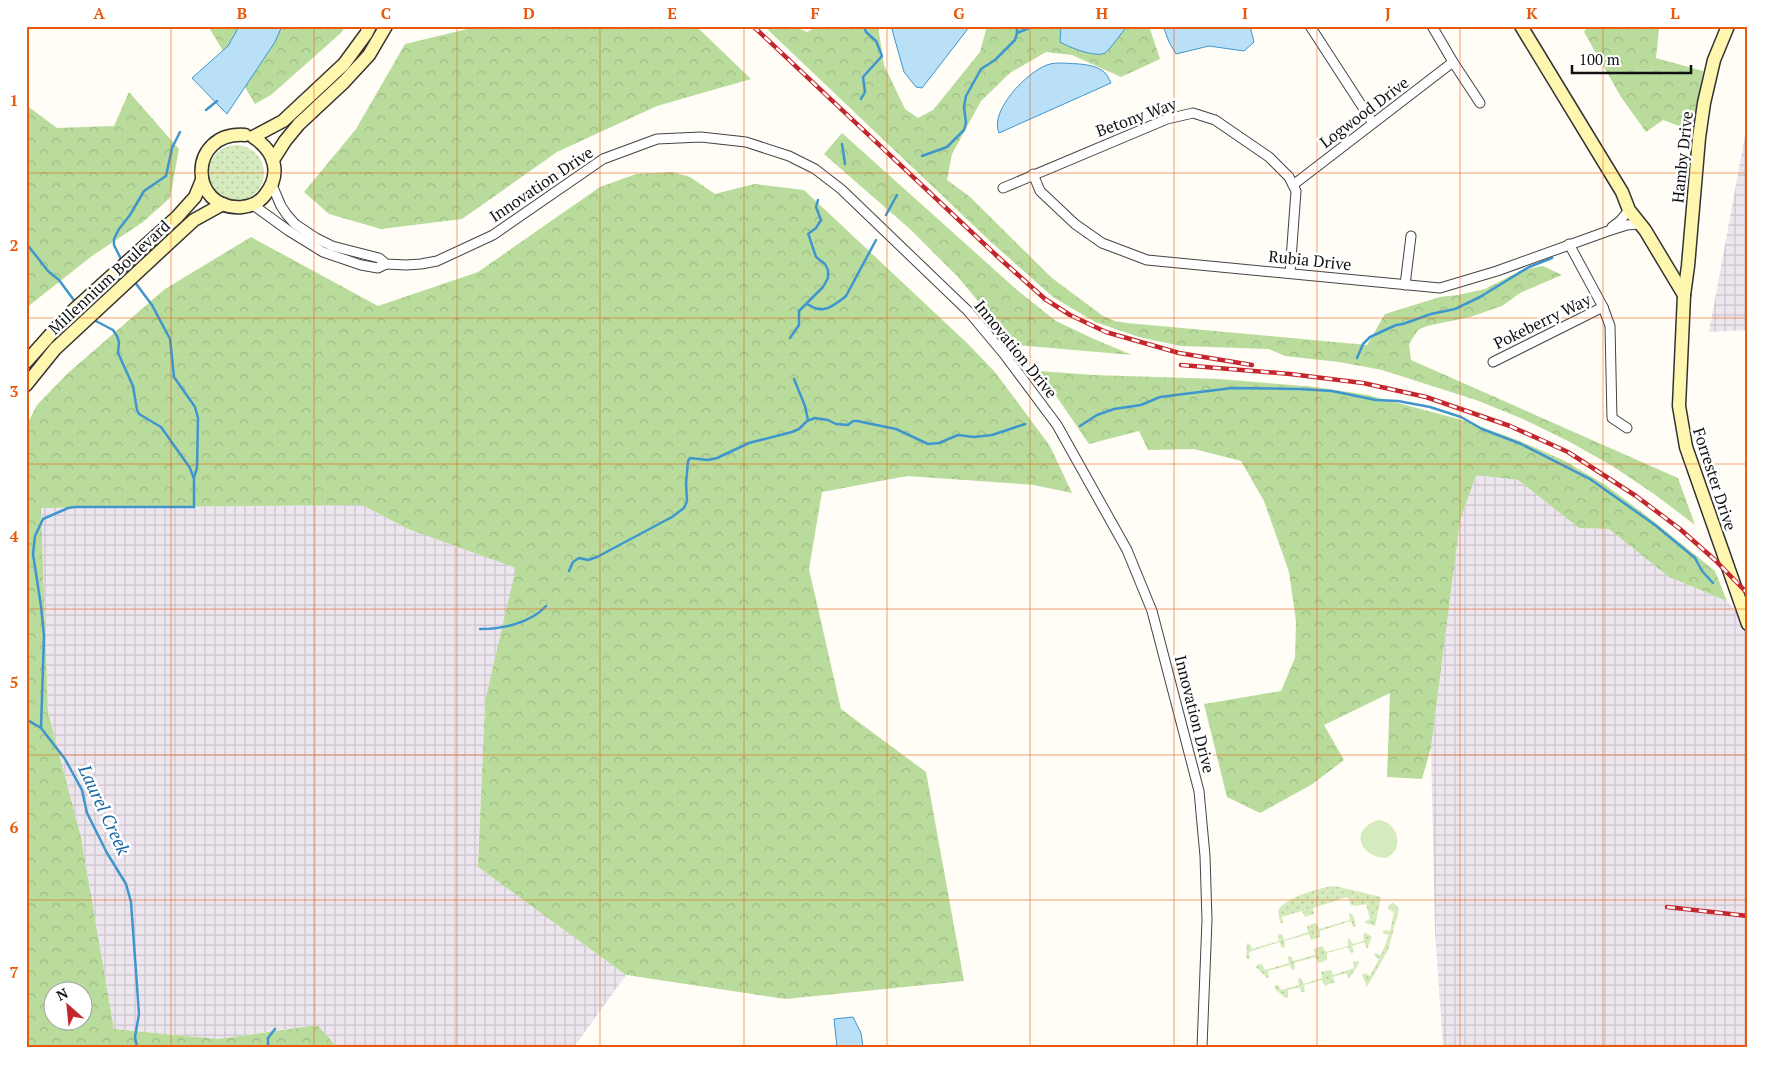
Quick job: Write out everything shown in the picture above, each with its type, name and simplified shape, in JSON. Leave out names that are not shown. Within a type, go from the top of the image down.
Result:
[{"type":"street","points":[[249,136],[262,143],[269,151],[273,160],[274,173],[272,185],[265,195],[253,205],[234,207],[223,204],[210,194],[202,180],[202,162],[211,146],[227,136],[249,136],[283,121],[344,64],[370,26]]},
{"type":"street","points":[[273,160],[299,124],[369,56],[386,26]]},
{"type":"street","points":[[1310,26],[1373,123]]},
{"type":"street","points":[[1432,26],[1480,103]]},
{"type":"street","points":[[1521,26],[1622,192],[1629,210],[1642,227],[1684,295]]},
{"type":"street","name":"Hamby Drive","points":[[1684,295],[1695,171],[1703,110],[1714,60],[1728,26]]},
{"type":"street","name":"Logwood Drive","points":[[1293,185],[1453,62]]},
{"type":"street","name":"Betony Way","points":[[1003,188],[1167,119],[1193,113],[1215,120],[1270,157],[1289,177],[1293,185]]},
{"type":"street","name":"Innovation Drive","points":[[253,205],[289,231],[323,252],[361,265],[378,268],[386,264],[420,264],[445,257],[493,235],[603,159],[657,139],[701,137],[746,142],[789,156],[815,169],[832,181],[968,311],[1004,354],[1057,424],[1127,550],[1152,611],[1199,791],[1205,856],[1207,920],[1202,1047]]},
{"type":"street","name":"Rubia Drive","points":[[1033,174],[1040,191],[1075,224],[1102,243],[1147,260],[1405,285],[1440,288],[1497,271],[1627,225],[1642,227]]},
{"type":"street","name":"Millennium Boulevard","points":[[26,362],[67,316],[191,202],[202,180]]},
{"type":"street","name":"Innovation Drive","points":[[272,185],[281,206],[295,224],[332,246],[379,258],[386,264]]},
{"type":"street","points":[[1290,273],[1296,191],[1293,185]]},
{"type":"street","points":[[1622,192],[1643,221],[1642,227]]},
{"type":"street","name":"Millennium Boulevard","points":[[26,385],[56,349],[145,265],[194,220],[223,204]]},
{"type":"street","name":"Rubia Drive","points":[[1608,231],[1629,210]]},
{"type":"street","points":[[1405,285],[1411,236]]},
{"type":"street","points":[[1569,244],[1603,308],[1610,326],[1612,418],[1627,428]]},
{"type":"street","name":"Forrester Drive","points":[[1684,295],[1679,406],[1683,434],[1692,468],[1748,624]]},
{"type":"street","name":"Pokeberry Way","points":[[1493,362],[1603,308]]},
{"type":"shaded area","points":[[1748,119],[1748,330],[1709,332]]},
{"type":"shaded area","points":[[1476,475],[1518,480],[1579,528],[1609,529],[1669,577],[1727,601],[1748,625],[1748,1047],[1443,1047],[1435,931],[1431,748],[1460,521]]},
{"type":"shaded area","points":[[362,505],[408,529],[517,568],[485,701],[478,867],[626,975],[574,1047],[337,1047],[316,1025],[218,1039],[114,1029],[81,837],[48,712],[41,508]]},
{"type":"green space","points":[[208,26],[345,26],[342,32],[271,95],[255,104]]},
{"type":"green space","points":[[480,26],[696,26],[751,79],[657,106],[557,152],[462,219],[381,229],[329,214],[304,192],[356,129],[405,44]]},
{"type":"green space","points":[[768,26],[793,26],[807,32],[814,28],[813,26],[878,26],[884,65],[905,109],[918,118],[933,110],[980,52],[987,26],[1061,26],[1060,42],[1117,37],[1127,26],[1149,26],[1160,59],[1121,77],[1072,55],[1046,52],[1010,73],[981,101],[952,154],[947,180],[969,196],[1052,278],[1103,316],[1127,323],[1367,345],[1385,314],[1440,297],[1485,289],[1522,270],[1543,266],[1562,275],[1520,293],[1502,306],[1470,317],[1427,326],[1418,330],[1409,344],[1411,360],[1678,478],[1695,525],[1614,467],[1570,442],[1523,419],[1476,400],[1382,370],[1339,362],[1285,356],[1269,349],[1181,346],[1139,337],[1095,322],[1053,297],[992,243],[766,28]]},
{"type":"green space","points":[[1588,26],[1655,26],[1659,29],[1656,58],[1703,71],[1693,131],[1663,120],[1646,132],[1621,97],[1584,32]]},
{"type":"green space","points":[[129,92],[179,149],[170,198],[143,222],[92,256],[26,308],[26,105],[57,128],[114,126]]},
{"type":"green space","points":[[842,133],[1017,290],[1056,321],[1132,355],[1015,345],[957,276],[911,230],[824,154]]},
{"type":"green space","points":[[230,145],[242,145],[252,149],[260,157],[264,173],[260,189],[252,197],[242,201],[230,201],[220,197],[212,189],[208,179],[208,167],[212,157],[220,149]]},
{"type":"green space","points":[[673,172],[690,177],[715,194],[754,184],[804,190],[967,343],[995,372],[1050,446],[1072,493],[1034,485],[907,476],[822,492],[809,569],[841,709],[926,772],[964,981],[785,999],[626,975],[478,867],[485,701],[516,568],[408,529],[362,505],[41,508],[48,712],[81,837],[114,1029],[218,1039],[317,1025],[337,1047],[26,1047],[26,426],[37,405],[68,373],[165,289],[251,237],[378,306],[478,272],[600,187],[636,174]]},
{"type":"green space","points":[[1039,371],[1094,375],[1220,379],[1315,387],[1368,395],[1462,420],[1520,441],[1563,460],[1604,484],[1715,571],[1727,601],[1669,577],[1609,529],[1579,528],[1518,480],[1476,475],[1460,521],[1431,748],[1422,779],[1387,777],[1390,693],[1324,725],[1344,760],[1311,785],[1260,813],[1227,797],[1204,704],[1281,691],[1295,658],[1296,621],[1289,572],[1264,501],[1241,461],[1194,449],[1148,450],[1139,431],[1089,444]]},
{"type":"green space","points":[[1378,820],[1390,825],[1397,837],[1396,849],[1385,858],[1369,852],[1361,842],[1363,829]]},
{"type":"green space","points":[[1335,886],[1381,897],[1375,926],[1365,923],[1370,919],[1366,904],[1351,905],[1348,897],[1313,908],[1314,914],[1305,917],[1302,911],[1282,917],[1283,923],[1280,923],[1278,911],[1281,906],[1312,891]]},
{"type":"green space","points":[[1393,903],[1399,910],[1388,950],[1367,987],[1362,975],[1365,973],[1370,976],[1379,959],[1375,956],[1375,953],[1381,955],[1389,935],[1383,932],[1385,930],[1390,931],[1394,912],[1388,909],[1389,905]]},
{"type":"green space","points":[[1349,913],[1353,915],[1355,927],[1353,927],[1351,921],[1320,931],[1320,937],[1311,940],[1309,934],[1284,941],[1284,948],[1281,947],[1280,942],[1249,952],[1250,958],[1246,957],[1247,943],[1250,944],[1252,949],[1279,941],[1279,934],[1282,934],[1284,940],[1308,932],[1307,926],[1316,923],[1319,929],[1350,920]]},
{"type":"green space","points":[[1366,933],[1372,937],[1367,949],[1364,942],[1352,946],[1354,951],[1352,953],[1348,947],[1327,953],[1327,960],[1319,963],[1315,957],[1294,963],[1294,970],[1291,969],[1290,965],[1268,971],[1269,977],[1267,978],[1256,967],[1262,964],[1265,970],[1289,963],[1289,956],[1292,957],[1293,961],[1315,955],[1314,949],[1322,946],[1326,952],[1348,946],[1348,938],[1352,944],[1364,941],[1363,934]]},
{"type":"green space","points":[[1358,961],[1359,963],[1349,979],[1346,973],[1333,977],[1335,982],[1325,986],[1322,980],[1304,985],[1305,992],[1301,992],[1300,987],[1288,990],[1288,997],[1285,998],[1274,988],[1275,985],[1278,985],[1281,990],[1299,985],[1299,978],[1302,979],[1303,984],[1322,978],[1321,972],[1331,970],[1333,975],[1354,968],[1353,962]]},
{"type":"water","points":[[241,26],[282,26],[275,42],[227,114],[192,78],[228,46]]},
{"type":"water","points":[[891,26],[966,26],[967,30],[922,88],[916,87],[904,72]]},
{"type":"water","points":[[1061,26],[1127,26],[1107,52],[1095,54],[1069,47],[1060,42]]},
{"type":"water","points":[[1163,26],[1250,26],[1254,42],[1244,51],[1209,46],[1176,54]]},
{"type":"water","points":[[1062,63],[1100,69],[1111,83],[999,133],[997,124],[999,114],[1020,84],[1030,75],[1047,65]]},
{"type":"water","points":[[853,1017],[861,1033],[863,1047],[837,1047],[834,1019]]},
{"type":"waterway","points":[[861,99],[865,92],[863,77],[882,56],[876,41],[866,32],[864,26]]},
{"type":"waterway","points":[[922,156],[947,147],[964,130],[966,123],[964,107],[966,96],[981,69],[995,60],[1015,40],[1017,26]]},
{"type":"waterway","points":[[1017,33],[1034,26]]},
{"type":"waterway","points":[[206,110],[217,101]]},
{"type":"waterway","points":[[122,261],[114,245],[114,239],[144,191],[166,176],[172,148],[180,132]]},
{"type":"waterway","points":[[842,144],[845,164]]},
{"type":"waterway","points":[[886,215],[897,195]]},
{"type":"waterway","points":[[790,338],[799,325],[799,311],[823,287],[828,278],[828,270],[825,264],[816,257],[808,234],[816,228],[821,220],[816,207],[818,200]]},
{"type":"waterway","points":[[807,304],[818,309],[826,309],[846,296],[876,240]]},
{"type":"waterway","points":[[26,243],[48,271],[59,280],[76,303]]},
{"type":"waterway","points":[[1357,358],[1363,344],[1370,337],[1396,325],[1455,309],[1480,297],[1529,267],[1552,258]]},
{"type":"waterway","points":[[134,281],[152,305],[170,339],[174,377],[195,407],[198,418],[197,468],[194,477]]},
{"type":"waterway","points":[[41,728],[44,636],[33,554],[35,536],[43,519],[68,508],[75,507],[194,507],[194,479],[190,468],[161,427],[139,414],[133,386],[118,353],[119,342],[117,336],[113,330],[92,319]]},
{"type":"waterway","points":[[794,379],[805,406],[808,420]]},
{"type":"waterway","points":[[1080,426],[1097,415],[1114,409],[1141,405],[1160,397],[1232,388],[1332,391],[1376,400],[1398,401],[1430,407],[1461,417],[1482,429],[1521,444],[1590,479],[1655,525],[1695,558],[1702,571],[1713,583]]},
{"type":"waterway","points":[[569,571],[573,562],[579,558],[588,560],[597,557],[672,517],[684,508],[687,501],[686,484],[688,461],[690,458],[708,460],[717,458],[749,443],[792,432],[799,429],[807,421],[815,418],[828,420],[836,424],[848,425],[853,421],[857,421],[896,429],[928,444],[939,443],[958,435],[974,437],[992,435],[1025,424]]},
{"type":"waterway","points":[[480,629],[516,624],[532,617],[546,606]]},
{"type":"waterway","name":"Laurel Creek","points":[[26,719],[41,728],[65,759],[82,790],[87,813],[107,853],[126,884],[131,902],[139,1014],[135,1037],[137,1047]]},
{"type":"waterway","points":[[268,1047],[268,1038],[275,1029]]},
{"type":"railway","points":[[753,26],[1045,299],[1070,315],[1106,332],[1179,353],[1252,365]]},
{"type":"railway","points":[[1181,365],[1290,374],[1363,383],[1426,397],[1510,426],[1568,452],[1636,496],[1680,529],[1715,560],[1748,594]]},
{"type":"railway","points":[[1667,907],[1748,916]]}]
